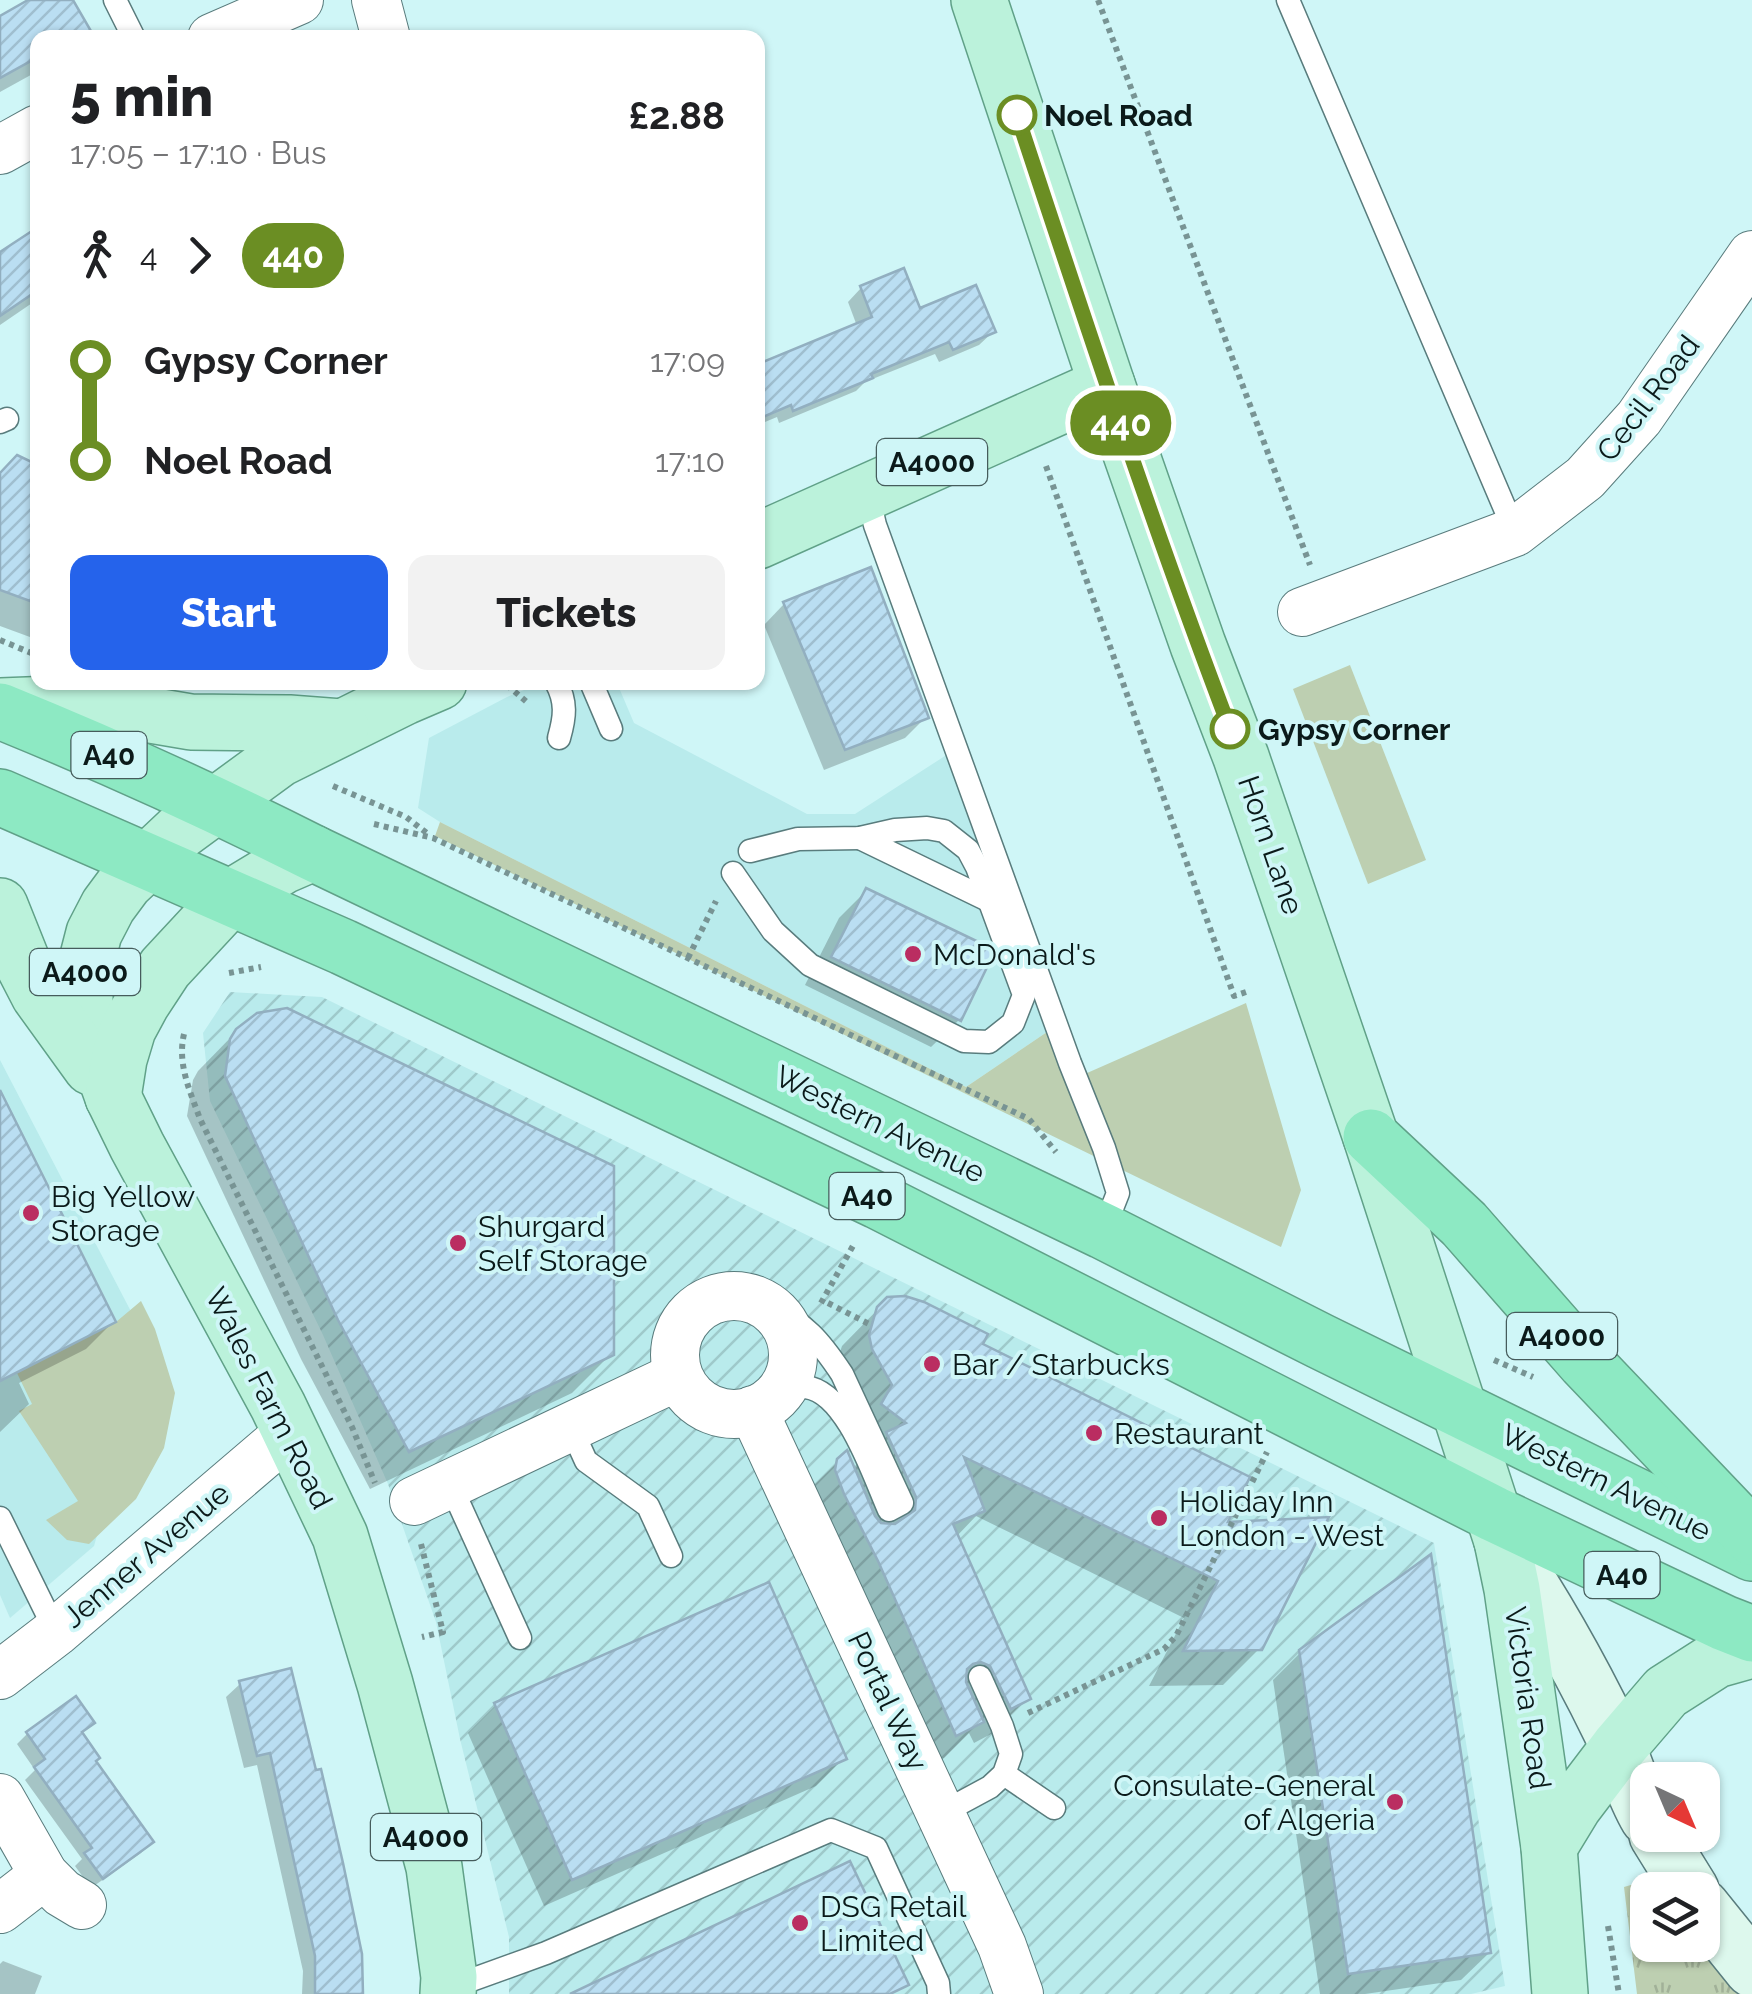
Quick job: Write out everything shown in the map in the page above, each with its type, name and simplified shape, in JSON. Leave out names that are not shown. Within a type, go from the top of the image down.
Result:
[{"type":"highway","name":"Western Avenue","points":[[0,708],[1111,1212],[1303,1333],[1752,1553]]},
{"type":"highway","name":"A40","points":[[0,797],[343,948],[878,1201],[1498,1527],[1752,1634]]},
{"type":"highway","name":"A4000","points":[[1371,1137],[1464,1224],[1585,1362],[1752,1537]]},
{"type":"main road","name":"Horn Lane","points":[[980,0],[1107,385],[1241,757],[1460,1408]]},
{"type":"main road","name":"A4000","points":[[765,538],[1107,385]]},
{"type":"main road","name":"A4000","points":[[216,804],[279,759],[406,690]]},
{"type":"main road","points":[[0,708],[79,703],[190,722],[344,727]]},
{"type":"main road","name":"Wales Farm Road","points":[[216,804],[146,862],[108,906],[94,933],[85,968],[90,1033],[113,1097],[137,1146],[290,1432],[340,1536],[434,1867],[448,1991]]},
{"type":"main road","name":"A4000","points":[[113,1097],[128,1029],[165,968],[230,898],[313,853]]},
{"type":"main road","name":"A4000","points":[[0,906],[39,996],[113,1097]]},
{"type":"main road","name":"Victoria Road","points":[[1460,1408],[1498,1527],[1512,1589],[1549,1847],[1560,1994]]},
{"type":"main road","points":[[1498,1527],[1574,1657],[1630,1776]]},
{"type":"main road","points":[[1549,1847],[1569,1813],[1618,1748],[1666,1692],[1716,1660],[1752,1650]]},
{"type":"main road","points":[[1720,1930],[1752,1969]]},
{"type":"street","points":[[230,30],[299,0]]},
{"type":"street","points":[[376,0],[384,30]]},
{"type":"street","points":[[0,150],[30,133]]},
{"type":"street","name":"Cecil Road","points":[[1314,608],[1516,532],[1586,478],[1639,418],[1752,255]]},
{"type":"street","points":[[714,1298],[752,1299],[769,1307],[790,1337],[790,1374],[782,1389],[760,1406],[735,1414],[717,1411],[701,1404],[678,1376],[676,1338],[685,1321],[714,1298]]},
{"type":"street","points":[[428,1494],[678,1376]]},
{"type":"street","name":"Portal Way","points":[[760,1406],[1002,1946],[1019,1994]]},
{"type":"street","name":"Jenner Avenue","points":[[0,1675],[56,1632],[290,1432]]},
{"type":"street","points":[[0,1798],[44,1875],[82,1906]]},
{"type":"street","points":[[0,1910],[44,1875]]},
{"type":"lane","points":[[115,0],[130,30]]},
{"type":"lane","points":[[1288,0],[1516,532]]},
{"type":"lane","points":[[867,491],[875,525],[1104,1148],[1111,1212]]},
{"type":"lane","points":[[559,738],[566,716],[561,690]]},
{"type":"lane","points":[[594,690],[611,729]]},
{"type":"lane","points":[[738,879],[773,931],[810,965],[964,1041],[989,1042],[1013,1023],[1024,995],[968,850],[944,830],[896,830],[860,838],[798,838],[750,851]]},
{"type":"lane","points":[[860,838],[988,900]]},
{"type":"lane","points":[[760,1406],[804,1387],[828,1398],[848,1420],[889,1510],[902,1503],[830,1356],[793,1318],[769,1307]]},
{"type":"lane","points":[[571,1428],[586,1461],[648,1506],[671,1556]]},
{"type":"lane","points":[[428,1494],[520,1638]]},
{"type":"lane","points":[[0,1518],[56,1632]]},
{"type":"lane","points":[[940,1814],[990,1787],[1004,1774],[1012,1754],[980,1677]]},
{"type":"lane","points":[[1004,1774],[1054,1808]]},
{"type":"lane","points":[[448,1991],[546,1954],[831,1830],[876,1848],[940,1994]]},
{"type":"path","points":[[1098,0],[1314,608]]},
{"type":"path","points":[[1044,461],[1234,996],[1249,991]]},
{"type":"path","points":[[0,640],[30,652]]},
{"type":"path","points":[[324,782],[406,816],[433,838],[1029,1119],[1111,1212]]},
{"type":"path","points":[[688,958],[719,896],[738,879]]},
{"type":"path","points":[[855,1243],[823,1300],[871,1325]]},
{"type":"path","points":[[1002,1726],[1164,1650],[1176,1636],[1268,1451]]},
{"type":"path","points":[[428,1494],[431,1518],[415,1524],[442,1624]]},
{"type":"path","points":[[1608,1925],[1619,1994]]},
{"type":"shaded area","points":[[524,690],[620,690],[634,723],[807,814],[855,814],[948,754],[1047,1032],[966,1087],[418,808],[429,738]]},
{"type":"shaded area","points":[[230,992],[322,997],[1434,1543],[1505,1986],[1471,1994],[509,1994],[509,1937],[460,1739],[436,1622],[388,1484],[323,1335],[210,1101],[203,1033]]},
{"type":"shaded area","points":[[0,1060],[150,1348],[94,1546],[10,1618],[0,1595]]},
{"type":"green space","points":[[1350,665],[1426,860],[1368,884],[1293,689]]},
{"type":"green space","points":[[440,822],[966,1087],[1047,1032],[1078,1077],[1246,1003],[1301,1190],[1281,1247],[435,836]]},
{"type":"green space","points":[[141,1301],[155,1329],[175,1393],[164,1448],[136,1499],[89,1544],[67,1540],[46,1520],[78,1501],[19,1411],[32,1404],[17,1373],[116,1322]]},
{"type":"green space","points":[[1630,1885],[1630,1936],[1624,1887]]},
{"type":"green space","points":[[1633,1962],[1719,1962],[1752,1994],[1637,1994]]},
{"type":"building","points":[[28,0],[73,0],[90,30],[30,30],[30,61],[0,78],[0,16]]},
{"type":"building","points":[[30,232],[30,295],[0,316],[0,252]]},
{"type":"building","points":[[904,268],[920,308],[976,285],[996,332],[953,350],[949,342],[793,411],[791,405],[765,416],[765,361],[872,317],[860,286]]},
{"type":"building","points":[[17,455],[30,461],[30,601],[0,590],[0,473]]},
{"type":"building","points":[[871,567],[929,718],[845,750],[783,602]]},
{"type":"building","name":"McDonald's","points":[[866,888],[991,948],[993,955],[961,1021],[831,957]]},
{"type":"building","name":"Shurgard Self Storage","points":[[287,1008],[614,1166],[614,1355],[409,1452],[338,1320],[225,1076],[230,1039],[236,1029],[257,1013]]},
{"type":"building","name":"Big Yellow Storage","points":[[0,1090],[116,1322],[0,1381]]},
{"type":"building","name":"Holiday Inn London - West","points":[[905,1296],[988,1334],[983,1344],[1250,1477],[1228,1522],[1329,1517],[1262,1650],[1183,1651],[1218,1581],[964,1457],[985,1511],[953,1524],[1031,1699],[1011,1709],[990,1666],[973,1664],[967,1669],[966,1682],[984,1722],[956,1736],[835,1470],[837,1459],[847,1450],[881,1523],[895,1524],[915,1510],[916,1497],[886,1432],[906,1423],[881,1404],[892,1385],[872,1349],[869,1335],[877,1307],[887,1297]]},
{"type":"building","name":"Consulate-General of Algeria","points":[[1431,1554],[1491,1953],[1348,1974],[1299,1650]]},
{"type":"building","points":[[769,1582],[847,1759],[572,1880],[494,1703]]},
{"type":"building","points":[[291,1668],[343,1863],[362,1954],[363,1994],[315,1994],[315,1956],[270,1753],[257,1756],[239,1681]]},
{"type":"building","points":[[76,1696],[95,1723],[82,1732],[100,1758],[96,1761],[154,1842],[103,1879],[84,1853],[92,1848],[34,1767],[45,1759],[26,1732]]},
{"type":"building","name":"DSG Retail Limited","points":[[850,1861],[909,1985],[890,1994],[570,1994]]},
{"type":"bus line","name":"440","points":[[1017,115],[1107,385],[1230,729]]},
{"type":"place","name":"Noel Road","points":[[1017,115]]},
{"type":"place","name":"Gypsy Corner","points":[[1230,729]]},
{"type":"place","name":"McDonald's","points":[[913,954]]},
{"type":"place","name":"Big Yellow Storage","points":[[31,1213]]},
{"type":"place","name":"Shurgard Self Storage","points":[[458,1243]]},
{"type":"place","name":"Bar / Starbucks","points":[[932,1364]]},
{"type":"place","name":"Restaurant","points":[[1094,1433]]},
{"type":"place","name":"Holiday Inn London - West","points":[[1159,1518]]},
{"type":"place","name":"Consulate-General of Algeria","points":[[1395,1802]]},
{"type":"place","name":"DSG Retail Limited","points":[[800,1923]]}]
